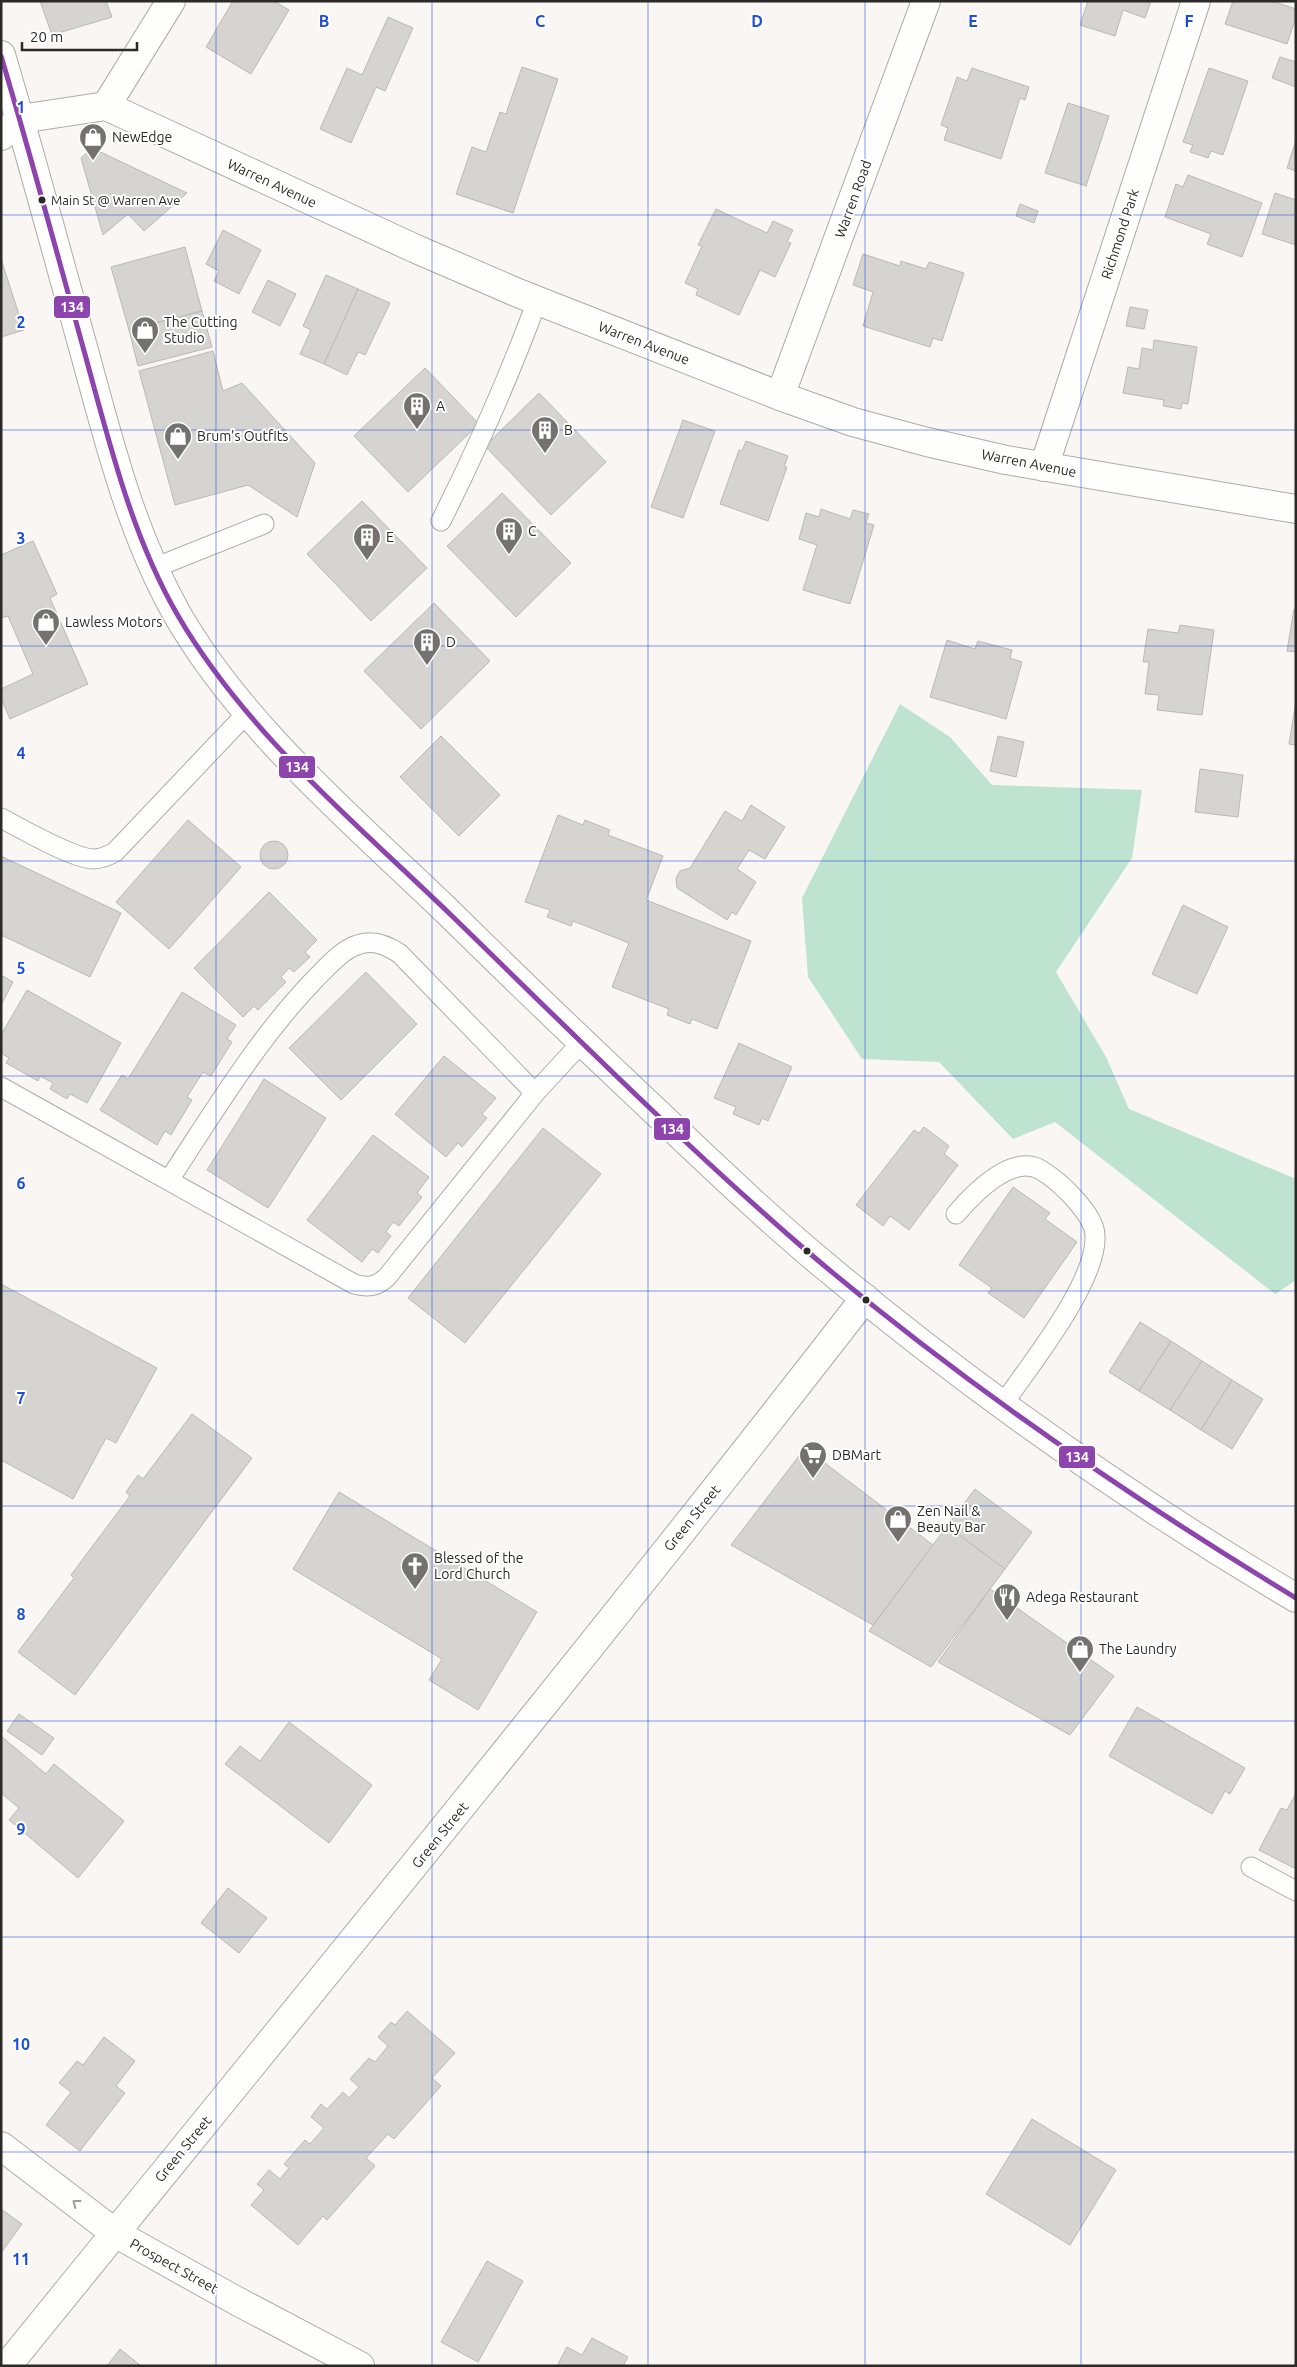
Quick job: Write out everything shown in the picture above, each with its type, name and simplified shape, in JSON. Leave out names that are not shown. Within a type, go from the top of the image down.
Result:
[{"type":"street","points":[[10,128],[106,106],[171,1]]},
{"type":"street","name":"Warren Road","points":[[780,396],[926,1]]},
{"type":"street","name":"Richmond Park","points":[[1044,466],[1196,1]]},
{"type":"street","points":[[1,55],[10,128],[120,481],[154,568],[191,637],[247,713],[314,781],[582,1042],[787,1233],[865,1298],[1003,1404],[1158,1513],[1296,1598]]},
{"type":"street","name":"Warren Avenue","points":[[106,106],[416,249],[537,301],[780,396],[900,435],[965,451],[1296,509]]},
{"type":"street","name":"Green Street","points":[[7,2366],[422,1858],[714,1492],[865,1298]]},
{"type":"street","name":"Prospect Street","points":[[1,2146],[115,2233],[360,2366]]},
{"type":"lane","points":[[441,521],[504,388],[537,301]]},
{"type":"lane","points":[[154,568],[264,524]]},
{"type":"lane","points":[[1,818],[79,856],[93,859],[108,856],[120,847],[247,713]]},
{"type":"lane","points":[[169,1180],[250,1056],[272,1028],[328,966],[356,945],[374,942],[400,954],[535,1093]]},
{"type":"lane","points":[[1,1087],[354,1284],[371,1286],[387,1277],[535,1093],[582,1042]]},
{"type":"lane","points":[[956,1214],[976,1191],[1001,1174],[1022,1167],[1040,1169],[1071,1195],[1086,1213],[1095,1235],[1091,1262],[1083,1286],[1003,1404]]},
{"type":"lane","points":[[1251,1867],[1296,1891]]},
{"type":"green space","points":[[900,704],[950,737],[992,785],[1142,790],[1132,858],[1056,972],[1106,1057],[1129,1109],[1296,1179],[1296,1280],[1275,1294],[1055,1122],[1013,1139],[939,1062],[862,1059],[808,977],[802,898]]},
{"type":"building","points":[[40,1],[106,1],[112,17],[52,35]]},
{"type":"building","points":[[233,1],[274,1],[289,10],[251,74],[206,47]]},
{"type":"building","points":[[1088,1],[1151,1],[1145,18],[1123,10],[1115,36],[1080,25]]},
{"type":"building","points":[[1233,1],[1272,1],[1296,9],[1296,17],[1287,44],[1225,24]]},
{"type":"building","points":[[388,17],[413,28],[385,91],[376,87],[351,143],[320,129],[347,68],[362,75]]},
{"type":"building","points":[[1280,57],[1296,62],[1296,87],[1272,78]]},
{"type":"building","points":[[522,67],[558,79],[513,213],[456,194],[472,147],[486,152],[500,112],[506,114]]},
{"type":"building","points":[[972,68],[1029,87],[1025,100],[1020,98],[1001,159],[944,140],[948,128],[941,125],[957,77],[967,81]]},
{"type":"building","points":[[1209,68],[1248,81],[1223,155],[1211,151],[1208,158],[1190,152],[1193,145],[1183,142]]},
{"type":"building","points":[[1068,103],[1109,116],[1086,186],[1045,173]]},
{"type":"building","points":[[1296,140],[1296,171],[1287,168]]},
{"type":"building","points":[[92,148],[187,193],[144,231],[128,214],[103,235],[81,158]]},
{"type":"building","points":[[1188,175],[1262,203],[1242,257],[1207,244],[1211,234],[1165,217],[1176,184],[1183,187]]},
{"type":"building","points":[[1275,193],[1296,200],[1296,245],[1262,234]]},
{"type":"building","points":[[1020,204],[1038,211],[1034,223],[1016,216]]},
{"type":"building","points":[[716,209],[767,233],[773,221],[793,230],[787,242],[791,243],[775,277],[760,270],[739,315],[696,295],[698,289],[685,283],[702,246],[698,245]]},
{"type":"building","points":[[223,230],[261,250],[239,294],[214,281],[219,271],[206,264]]},
{"type":"building","points":[[185,247],[202,311],[129,330],[111,267]]},
{"type":"building","points":[[863,254],[900,266],[901,261],[926,269],[929,262],[964,273],[942,341],[933,338],[930,347],[863,326],[873,292],[853,285]]},
{"type":"building","points":[[1,259],[24,330],[1,337]]},
{"type":"building","points":[[326,275],[358,289],[324,364],[300,354],[311,330],[303,326]]},
{"type":"building","points":[[268,280],[296,294],[280,326],[252,312]]},
{"type":"building","points":[[358,289],[390,303],[365,355],[358,352],[347,375],[324,364]]},
{"type":"building","points":[[1130,307],[1148,310],[1144,329],[1126,326]]},
{"type":"building","points":[[202,311],[212,347],[138,366],[129,330]]},
{"type":"building","points":[[1154,340],[1197,347],[1188,404],[1182,403],[1181,409],[1163,406],[1164,400],[1123,393],[1128,367],[1139,369],[1142,348],[1153,350]]},
{"type":"building","points":[[213,351],[223,391],[242,383],[315,463],[297,517],[248,485],[175,505],[139,371]]},
{"type":"building","name":"A","points":[[425,368],[479,424],[408,492],[354,436]]},
{"type":"building","name":"B","points":[[539,393],[606,462],[551,515],[485,446]]},
{"type":"building","points":[[683,420],[715,431],[683,518],[651,507]]},
{"type":"building","points":[[746,441],[788,456],[784,467],[787,467],[768,521],[720,504],[739,450],[742,451]]},
{"type":"building","name":"C","points":[[502,493],[571,563],[516,617],[447,546]]},
{"type":"building","name":"E","points":[[362,501],[427,568],[371,621],[307,554]]},
{"type":"building","points":[[821,509],[850,519],[853,510],[869,514],[866,523],[874,525],[850,604],[803,590],[817,545],[799,539],[806,513],[819,517]]},
{"type":"building","name":"Lawless Motors","points":[[33,541],[57,594],[50,598],[88,684],[10,719],[1,698],[1,689],[33,674],[8,616],[1,618],[1,555]]},
{"type":"building","name":"D","points":[[434,603],[490,661],[421,729],[364,671]]},
{"type":"building","points":[[1294,609],[1296,609],[1296,652],[1287,651]]},
{"type":"building","points":[[1180,625],[1214,630],[1202,715],[1157,710],[1159,695],[1145,694],[1149,662],[1143,662],[1148,629],[1178,633]]},
{"type":"building","points":[[947,640],[975,649],[978,641],[1012,650],[1010,658],[1022,662],[1006,719],[930,697]]},
{"type":"building","points":[[1296,701],[1296,745],[1289,744]]},
{"type":"building","points":[[441,736],[500,795],[459,836],[400,777]]},
{"type":"building","points":[[998,736],[1024,742],[1016,777],[990,771]]},
{"type":"building","points":[[1200,769],[1243,775],[1238,817],[1195,812]]},
{"type":"building","points":[[751,805],[785,827],[765,859],[749,850],[737,869],[756,882],[736,915],[732,912],[727,920],[677,888],[676,878],[680,871],[690,868],[725,811],[742,821]]},
{"type":"building","points":[[558,815],[583,825],[585,820],[610,830],[608,835],[663,856],[646,900],[751,941],[717,1029],[692,1019],[690,1024],[667,1015],[669,1009],[612,987],[629,943],[573,921],[571,926],[547,917],[550,910],[525,902]]},
{"type":"building","points":[[188,820],[241,867],[169,949],[116,902]]},
{"type":"building","points":[[274,841],[284,845],[288,855],[284,865],[274,869],[264,865],[260,855],[264,845]]},
{"type":"building","points":[[1,856],[121,913],[90,977],[1,935]]},
{"type":"building","points":[[269,892],[317,940],[305,952],[310,957],[294,972],[289,968],[281,977],[286,982],[258,1010],[254,1006],[243,1017],[194,968]]},
{"type":"building","points":[[1183,905],[1228,927],[1197,994],[1152,974]]},
{"type":"building","points":[[366,972],[417,1024],[341,1100],[289,1048]]},
{"type":"building","points":[[1,975],[13,982],[1,1005]]},
{"type":"building","points":[[27,990],[121,1043],[87,1103],[70,1094],[67,1099],[50,1089],[53,1083],[40,1076],[38,1081],[6,1063],[9,1058],[1,1053],[1,1035]]},
{"type":"building","points":[[182,992],[236,1025],[227,1039],[232,1042],[211,1076],[203,1072],[187,1097],[192,1100],[171,1135],[165,1131],[157,1145],[100,1110],[122,1075],[128,1079]]},
{"type":"building","points":[[739,1043],[792,1067],[768,1121],[762,1118],[759,1125],[733,1114],[736,1107],[714,1098]]},
{"type":"building","points":[[444,1056],[496,1098],[482,1114],[487,1118],[462,1147],[458,1143],[446,1157],[395,1114]]},
{"type":"building","points":[[264,1079],[326,1118],[268,1208],[207,1170]]},
{"type":"building","points":[[924,1127],[949,1146],[944,1154],[958,1165],[909,1230],[890,1216],[883,1226],[856,1205],[914,1130],[919,1133]]},
{"type":"building","points":[[543,1128],[601,1174],[465,1343],[408,1298]]},
{"type":"building","points":[[373,1135],[429,1177],[417,1193],[422,1197],[399,1226],[393,1222],[386,1232],[391,1236],[378,1253],[372,1249],[362,1262],[307,1220]]},
{"type":"building","points":[[1013,1187],[1050,1213],[1045,1219],[1077,1242],[1024,1318],[988,1293],[992,1288],[959,1265]]},
{"type":"building","points":[[1,1284],[157,1368],[116,1443],[106,1438],[73,1499],[1,1460]]},
{"type":"building","points":[[1140,1322],[1171,1341],[1139,1391],[1109,1372]]},
{"type":"building","points":[[1171,1341],[1202,1361],[1170,1410],[1139,1391]]},
{"type":"building","points":[[1202,1361],[1232,1380],[1201,1430],[1170,1410]]},
{"type":"building","points":[[1232,1380],[1263,1399],[1232,1449],[1201,1430]]},
{"type":"building","points":[[192,1414],[252,1458],[75,1695],[18,1652],[74,1578],[71,1575],[130,1496],[126,1492],[138,1475],[143,1479]]},
{"type":"building","points":[[805,1448],[933,1545],[873,1625],[731,1545]]},
{"type":"building","points":[[975,1489],[1032,1532],[1005,1569],[947,1526]]},
{"type":"building","name":"Blessed of the Lord Church","points":[[339,1492],[537,1612],[478,1710],[429,1680],[442,1659],[293,1569]]},
{"type":"building","points":[[947,1526],[1005,1569],[931,1667],[869,1631]]},
{"type":"building","points":[[990,1589],[1114,1676],[1070,1735],[938,1662]]},
{"type":"building","points":[[1137,1707],[1245,1768],[1230,1794],[1225,1791],[1212,1814],[1109,1756]]},
{"type":"building","points":[[19,1714],[54,1738],[42,1755],[7,1731]]},
{"type":"building","points":[[289,1722],[372,1785],[329,1843],[225,1764],[240,1746],[260,1761]]},
{"type":"building","points":[[1,1736],[46,1774],[54,1764],[124,1821],[78,1878],[9,1820],[19,1808],[1,1793]]},
{"type":"building","points":[[1296,1793],[1296,1869],[1259,1850],[1281,1808],[1287,1810]]},
{"type":"building","points":[[228,1888],[267,1918],[239,1953],[201,1923]]},
{"type":"building","points":[[407,2011],[455,2053],[432,2078],[441,2086],[394,2139],[388,2134],[366,2158],[375,2166],[327,2220],[323,2216],[298,2245],[251,2205],[264,2190],[257,2184],[269,2170],[280,2179],[289,2168],[284,2164],[305,2140],[310,2144],[324,2128],[311,2117],[321,2104],[327,2109],[343,2092],[349,2098],[359,2087],[350,2079],[369,2058],[375,2062],[388,2046],[378,2037],[391,2022],[395,2025]]},
{"type":"building","points":[[104,2037],[135,2061],[116,2086],[125,2093],[80,2151],[46,2125],[71,2092],[59,2083],[77,2061],[83,2065]]},
{"type":"building","points":[[1032,2119],[1116,2170],[1070,2245],[986,2194]]},
{"type":"building","points":[[1,2209],[22,2224],[1,2253]]},
{"type":"building","points":[[487,2261],[523,2281],[478,2362],[441,2342]]},
{"type":"building","points":[[592,2338],[628,2357],[623,2366],[557,2366],[567,2347],[582,2355]]},
{"type":"building","points":[[120,2349],[141,2366],[107,2366]]},
{"type":"transit line","name":"134","points":[[1,56],[113,457],[135,522],[161,584],[177,614],[235,698],[268,737],[340,810],[667,1125],[801,1246],[919,1342],[1041,1432],[1167,1517],[1296,1598]]},
{"type":"place","name":"NewEdge","points":[[93,161]]},
{"type":"place","name":"Main St @ Warren Ave","points":[[42,200]]},
{"type":"place","name":"The Cutting Studio","points":[[145,354]]},
{"type":"place","name":"A","points":[[417,430]]},
{"type":"place","name":"B","points":[[545,454]]},
{"type":"place","name":"Brum's Outfits","points":[[178,460]]},
{"type":"place","name":"C","points":[[509,555]]},
{"type":"place","name":"E","points":[[367,561]]},
{"type":"place","name":"Lawless Motors","points":[[46,646]]},
{"type":"place","name":"D","points":[[427,666]]},
{"type":"place","name":"DBMart","points":[[813,1479]]},
{"type":"place","name":"Zen Nail & Beauty Bar","points":[[898,1543]]},
{"type":"place","name":"Blessed of the Lord Church","points":[[415,1590]]},
{"type":"place","name":"Adega Restaurant","points":[[1007,1621]]},
{"type":"place","name":"The Laundry","points":[[1080,1673]]}]
